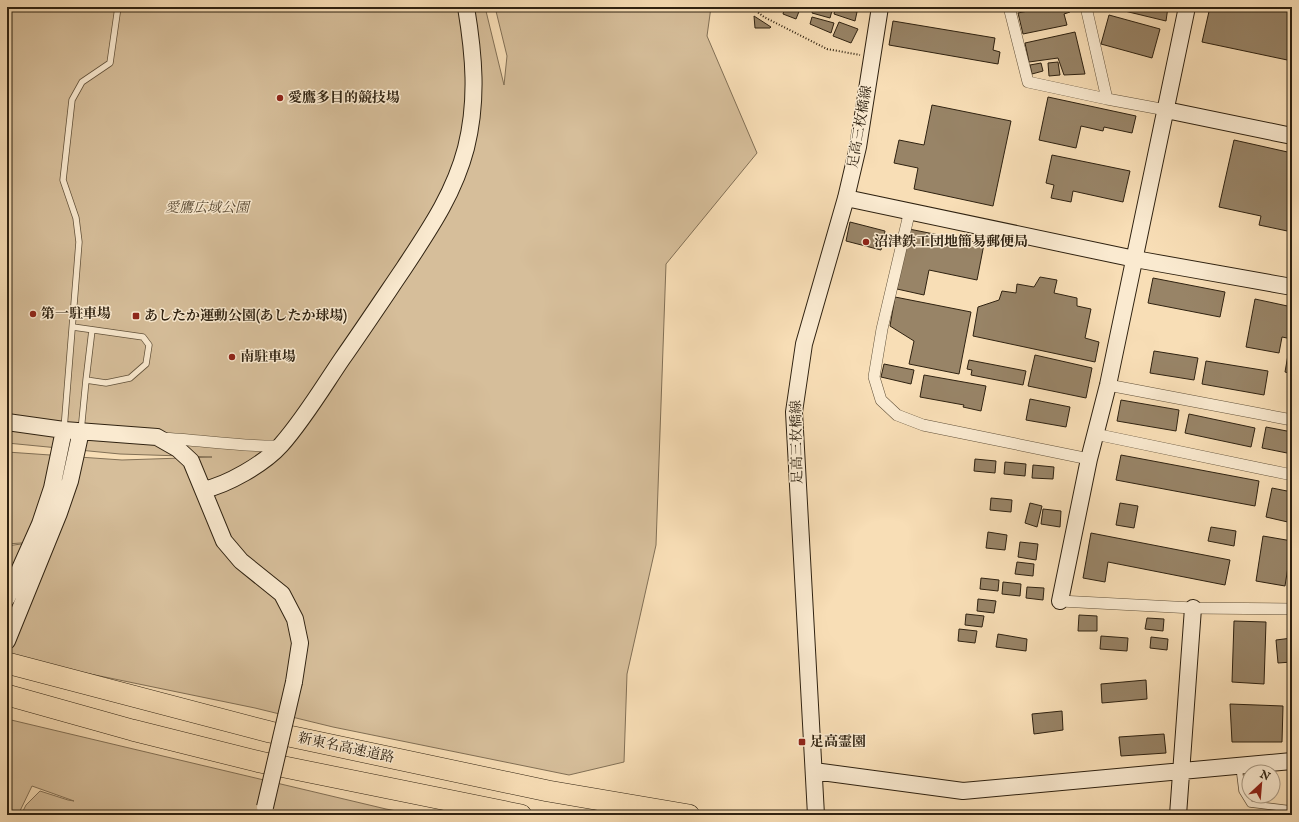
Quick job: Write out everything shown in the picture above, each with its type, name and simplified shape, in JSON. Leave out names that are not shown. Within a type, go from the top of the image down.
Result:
[{"type":"highway","name":"新東名高速道路","points":[[7,663],[270,732],[548,791],[689,815]]},
{"type":"highway","points":[[7,695],[132,730],[253,760],[521,815]]},
{"type":"street","points":[[203,490],[226,483],[280,446],[360,334],[435,222],[452,190],[466,147],[475,84],[474,52],[466,7]]},
{"type":"street","name":"足高三枚橋線","points":[[816,815],[794,412],[804,344],[846,198],[858,147],[880,7]]},
{"type":"street","points":[[1009,7],[1028,82],[1292,136]]},
{"type":"street","points":[[1086,7],[1107,99]]},
{"type":"street","points":[[1187,7],[1135,259],[1108,385],[1089,459],[1060,601],[1193,608],[1292,609]]},
{"type":"street","points":[[846,198],[910,210],[1135,259],[1292,287]]},
{"type":"street","points":[[910,210],[882,329],[874,377],[881,400],[897,415],[923,425],[1089,459]]},
{"type":"street","points":[[1108,385],[1292,420]]},
{"type":"street","points":[[7,422],[64,430],[204,440],[256,446],[280,446]]},
{"type":"street","points":[[23,603],[8,594],[42,517],[52,488],[64,430]]},
{"type":"street","points":[[7,641],[65,494],[81,431]]},
{"type":"street","points":[[1095,434],[1292,475]]},
{"type":"street","points":[[157,437],[178,449],[191,461],[224,541],[241,562],[282,594],[295,619],[300,644],[294,682],[263,811]]},
{"type":"street","points":[[1178,812],[1193,608]]},
{"type":"street","points":[[814,776],[963,791],[1292,761]]},
{"type":"lane","points":[[64,430],[74,327],[78,242],[76,218],[63,180],[72,100],[82,82],[95,71],[110,63],[118,7]]},
{"type":"lane","points":[[74,327],[143,337],[149,345],[146,364],[130,378],[106,382],[86,380]]},
{"type":"lane","points":[[81,431],[92,330]]},
{"type":"lane","points":[[1239,765],[1242,791],[1250,804],[1292,810]]},
{"type":"path","points":[[752,7],[764,18],[827,49],[872,56]]},
{"type":"green space","name":"愛鷹広域公園","points":[[7,7],[485,7],[504,85],[507,56],[495,7],[711,7],[707,36],[757,153],[666,264],[656,545],[627,674],[624,762],[569,775],[333,727],[255,708],[66,669],[7,654],[7,546],[35,542],[7,544],[7,452],[122,460],[212,457],[120,454],[7,443]]},
{"type":"green space","points":[[7,719],[386,809],[418,815],[21,815],[26,805],[40,791],[74,801],[32,786],[18,815],[7,815]]},
{"type":"building","points":[[785,7],[800,9],[796,19],[783,14]]},
{"type":"building","points":[[814,7],[833,7],[830,18],[812,13]]},
{"type":"building","points":[[836,7],[857,12],[855,21],[834,14]]},
{"type":"building","points":[[1048,7],[1069,7],[1070,12],[1064,14],[1067,25],[1023,34],[1018,13]]},
{"type":"building","points":[[1108,7],[1168,7],[1166,21]]},
{"type":"building","points":[[1210,7],[1292,7],[1292,61],[1202,42]]},
{"type":"building","points":[[1109,15],[1160,29],[1152,58],[1101,44]]},
{"type":"building","points":[[754,16],[771,27],[755,28]]},
{"type":"building","points":[[812,17],[834,23],[831,33],[810,24]]},
{"type":"building","points":[[893,21],[995,38],[993,50],[1000,52],[998,64],[889,45]]},
{"type":"building","points":[[839,22],[858,29],[851,43],[833,36]]},
{"type":"building","points":[[1075,32],[1085,74],[1064,75],[1058,58],[1029,62],[1025,43]]},
{"type":"building","points":[[1058,62],[1060,75],[1049,76],[1048,63]]},
{"type":"building","points":[[1041,63],[1043,71],[1032,74],[1030,65]]},
{"type":"building","points":[[1048,97],[1136,116],[1132,133],[1104,127],[1103,131],[1081,126],[1076,148],[1039,140]]},
{"type":"building","points":[[932,105],[1011,121],[993,206],[914,189],[918,168],[894,163],[899,140],[924,145]]},
{"type":"building","points":[[1234,140],[1292,153],[1292,232],[1259,225],[1261,216],[1219,207]]},
{"type":"building","points":[[1052,155],[1130,171],[1123,202],[1073,191],[1071,202],[1051,198],[1054,185],[1046,183]]},
{"type":"building","points":[[850,222],[885,231],[881,250],[846,241]]},
{"type":"building","points":[[909,229],[984,244],[977,280],[929,270],[924,295],[897,289]]},
{"type":"building","points":[[1040,277],[1057,280],[1054,293],[1077,298],[1077,306],[1091,309],[1085,338],[1099,342],[1095,362],[973,336],[978,307],[999,300],[1002,291],[1016,293],[1017,284],[1034,287]]},
{"type":"building","points":[[1153,278],[1225,292],[1220,317],[1148,303]]},
{"type":"building","points":[[895,297],[971,312],[959,374],[909,364],[914,341],[890,326]]},
{"type":"building","points":[[1255,299],[1292,307],[1292,339],[1282,337],[1279,353],[1246,347]]},
{"type":"building","points":[[1289,349],[1292,350],[1292,374],[1285,372]]},
{"type":"building","points":[[1154,351],[1198,358],[1194,380],[1150,373]]},
{"type":"building","points":[[1035,355],[1092,368],[1086,398],[1028,386]]},
{"type":"building","points":[[969,360],[1026,371],[1023,385],[971,375],[972,370],[967,369]]},
{"type":"building","points":[[1206,361],[1268,371],[1264,395],[1202,384]]},
{"type":"building","points":[[884,364],[914,370],[911,384],[881,377]]},
{"type":"building","points":[[924,375],[986,386],[981,411],[963,407],[964,405],[920,397]]},
{"type":"building","points":[[1030,399],[1070,407],[1066,427],[1026,420]]},
{"type":"building","points":[[1121,400],[1179,410],[1176,431],[1117,421]]},
{"type":"building","points":[[1189,414],[1255,428],[1251,447],[1185,433]]},
{"type":"building","points":[[1266,427],[1292,432],[1292,454],[1262,448]]},
{"type":"building","points":[[1121,455],[1259,481],[1255,506],[1116,480]]},
{"type":"building","points":[[975,459],[996,461],[995,473],[974,471]]},
{"type":"building","points":[[1005,462],[1026,464],[1025,476],[1004,474]]},
{"type":"building","points":[[1033,465],[1054,467],[1053,479],[1032,478]]},
{"type":"building","points":[[1272,488],[1292,492],[1292,523],[1266,517]]},
{"type":"building","points":[[991,498],[1012,500],[1011,512],[990,510]]},
{"type":"building","points":[[1030,503],[1042,506],[1037,527],[1025,523]]},
{"type":"building","points":[[1120,503],[1138,506],[1134,528],[1116,525]]},
{"type":"building","points":[[1043,509],[1061,511],[1060,527],[1041,524]]},
{"type":"building","points":[[1211,527],[1236,531],[1234,546],[1208,541]]},
{"type":"building","points":[[988,532],[1007,535],[1005,550],[986,548]]},
{"type":"building","points":[[1091,533],[1230,560],[1225,585],[1108,562],[1105,582],[1083,578]]},
{"type":"building","points":[[1263,536],[1292,541],[1285,586],[1256,581]]},
{"type":"building","points":[[1020,542],[1038,544],[1036,560],[1018,557]]},
{"type":"building","points":[[1017,562],[1034,564],[1033,576],[1015,574]]},
{"type":"building","points":[[981,578],[999,580],[998,591],[980,589]]},
{"type":"building","points":[[1003,582],[1021,584],[1020,596],[1002,594]]},
{"type":"building","points":[[1027,587],[1044,588],[1043,600],[1026,598]]},
{"type":"building","points":[[978,599],[996,601],[994,613],[977,611]]},
{"type":"building","points":[[966,614],[984,616],[982,627],[965,625]]},
{"type":"building","points":[[1079,615],[1097,616],[1097,631],[1078,631]]},
{"type":"building","points":[[1147,618],[1164,619],[1163,631],[1145,629]]},
{"type":"building","points":[[1234,621],[1266,622],[1264,684],[1232,682]]},
{"type":"building","points":[[959,629],[977,631],[975,643],[958,641]]},
{"type":"building","points":[[998,634],[1027,639],[1026,651],[996,647]]},
{"type":"building","points":[[1101,636],[1128,638],[1127,651],[1100,649]]},
{"type":"building","points":[[1151,637],[1168,639],[1167,650],[1150,648]]},
{"type":"building","points":[[1292,638],[1292,662],[1278,663],[1276,640]]},
{"type":"building","points":[[1146,680],[1147,699],[1102,703],[1101,684]]},
{"type":"building","points":[[1230,704],[1283,706],[1282,742],[1232,742]]},
{"type":"building","points":[[1062,711],[1063,730],[1034,734],[1032,714]]},
{"type":"building","points":[[1164,734],[1166,753],[1121,756],[1119,737]]},
{"type":"place","name":"愛鷹多目的競技場","points":[[280,98]]},
{"type":"place","name":"沼津鉄工団地簡易郵便局","points":[[866,242]]},
{"type":"place","name":"第一駐車場","points":[[33,314]]},
{"type":"place","name":"あしたか運動公園(あしたか球場)","points":[[136,316]]},
{"type":"place","name":"南駐車場","points":[[232,357]]},
{"type":"place","name":"足高霊園","points":[[802,742]]}]
